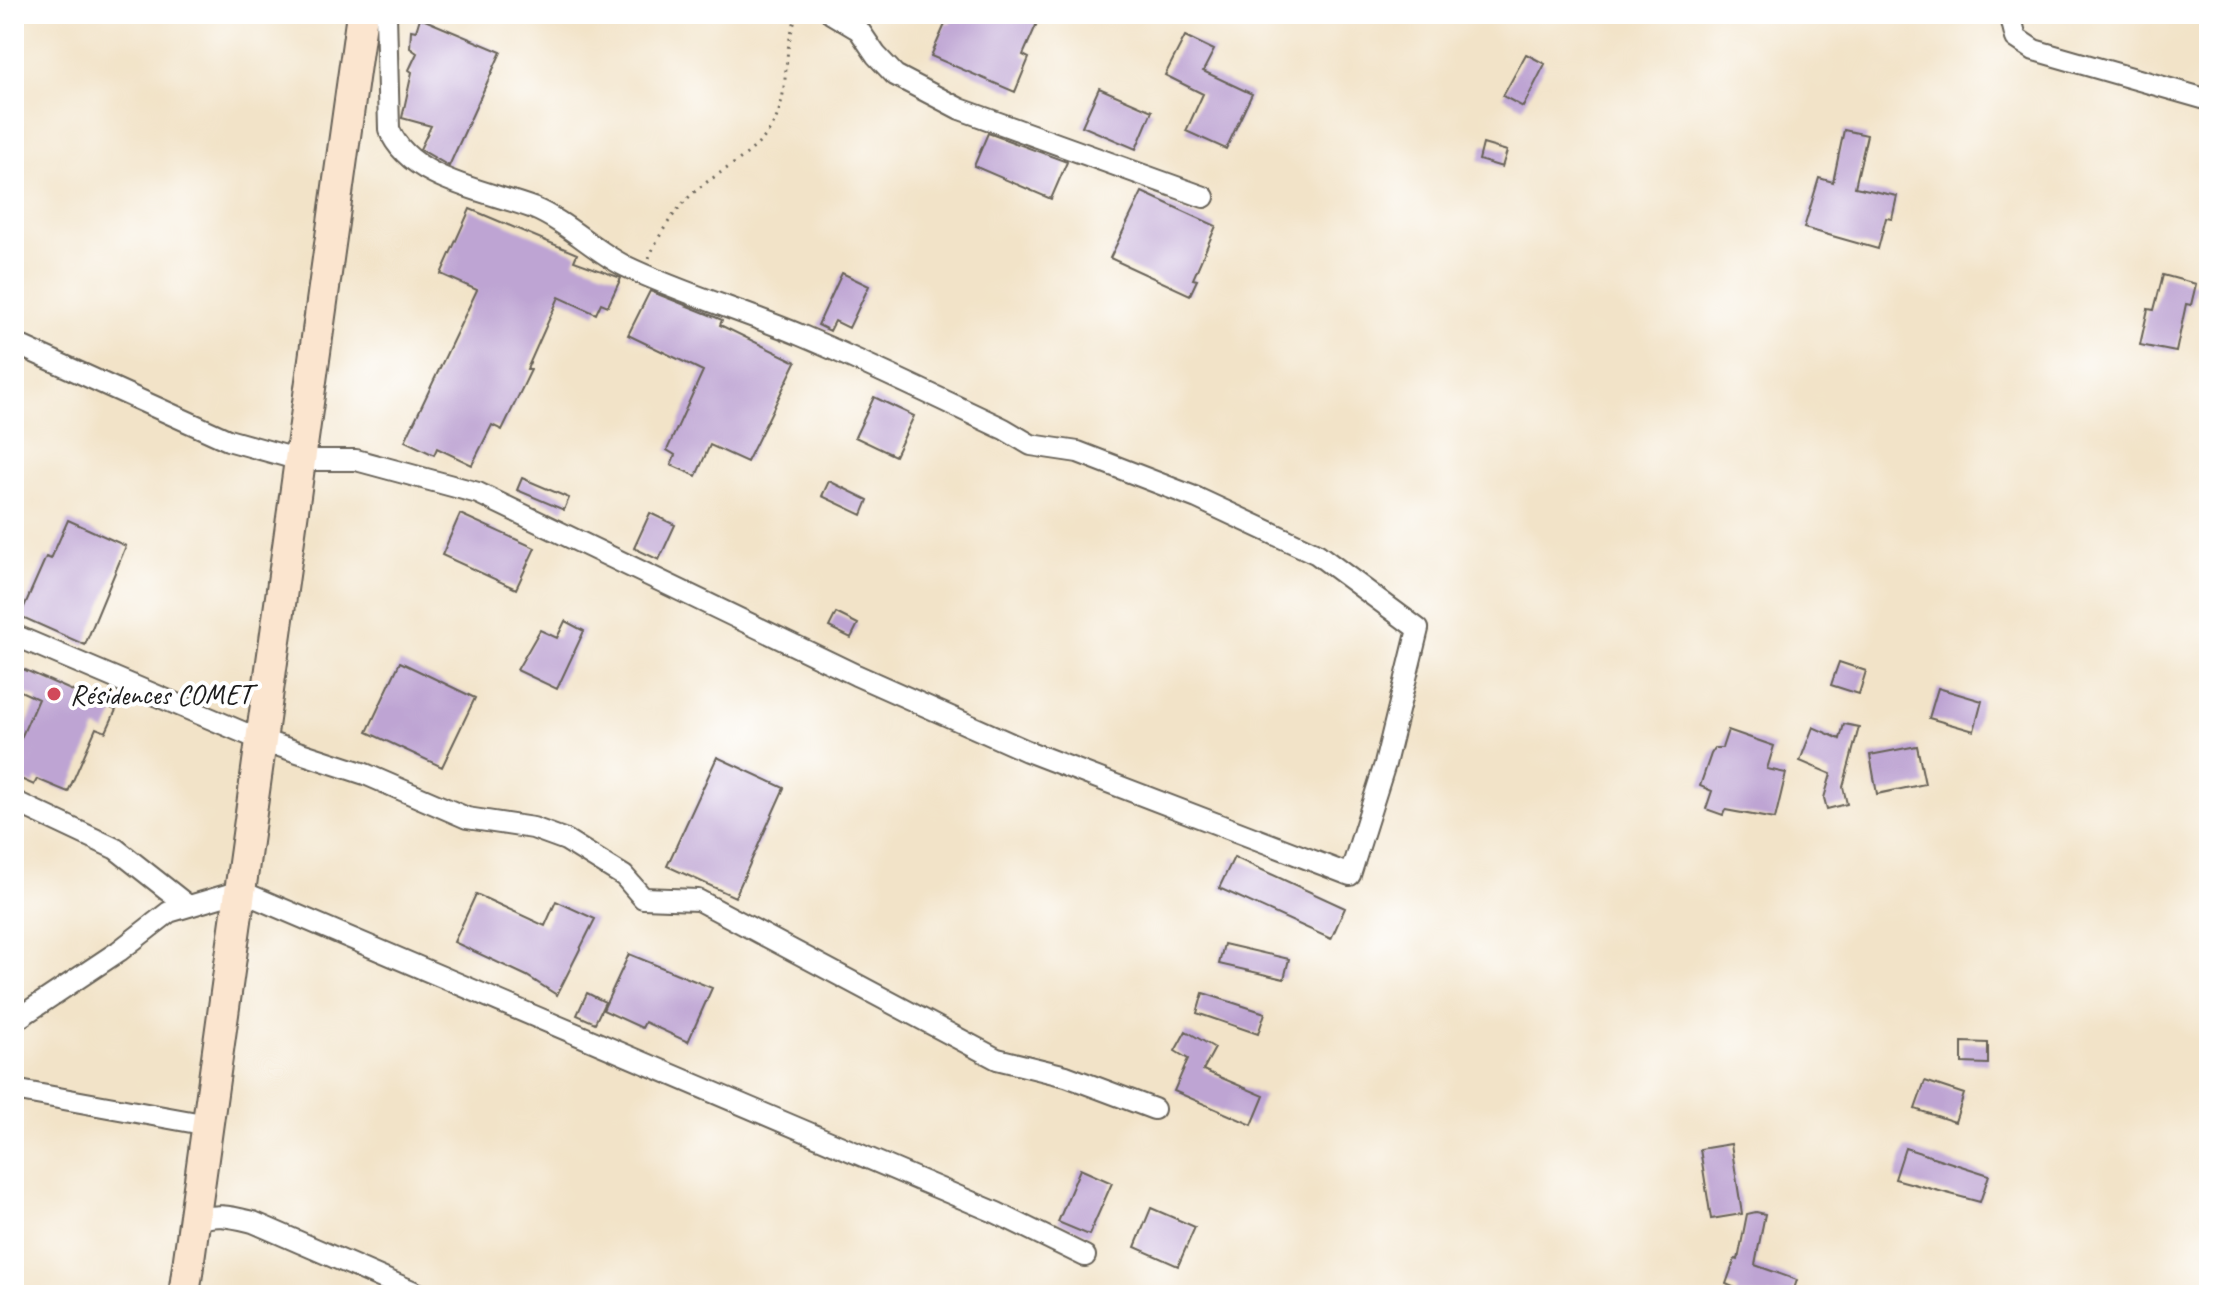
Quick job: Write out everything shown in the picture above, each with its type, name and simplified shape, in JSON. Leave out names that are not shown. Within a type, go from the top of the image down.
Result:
[{"type":"street","points":[[184,1295],[362,14]]},
{"type":"street","points":[[14,343],[228,440],[300,460],[356,460],[478,493],[856,675],[1027,751],[1350,875],[1385,764],[1418,629],[1317,554],[1197,498],[1078,452],[1031,445],[1004,429],[801,335],[624,265],[583,235],[533,208],[472,190],[435,172],[394,144],[389,129],[385,82],[386,14]]},
{"type":"street","points":[[832,14],[859,30],[895,75],[950,104],[1204,197]]},
{"type":"street","points":[[2010,14],[2016,38],[2034,50],[2209,100]]},
{"type":"street","points":[[14,635],[261,740],[365,774],[467,818],[533,828],[566,840],[624,876],[643,898],[698,900],[997,1059],[1066,1076],[1154,1109]]},
{"type":"street","points":[[14,801],[116,849],[187,905]]},
{"type":"street","points":[[14,1021],[119,951],[169,912],[240,891],[982,1207],[1085,1256]]},
{"type":"street","points":[[14,1090],[208,1125]]},
{"type":"street","points":[[195,1222],[205,1216],[227,1216],[253,1222],[421,1295]]},
{"type":"path","points":[[643,273],[656,241],[684,201],[759,141],[774,123],[790,31],[798,14]]},
{"type":"building","points":[[954,14],[1041,14],[1023,55],[1029,58],[1015,92],[931,56],[946,22],[950,23]]},
{"type":"building","points":[[420,18],[501,52],[449,166],[420,149],[431,126],[402,118],[412,72],[409,70],[417,53],[410,48],[411,30],[416,31]]},
{"type":"building","points":[[1185,36],[1214,50],[1203,71],[1252,94],[1226,149],[1186,131],[1203,94],[1165,75]]},
{"type":"building","points":[[1526,54],[1545,64],[1523,107],[1503,96]]},
{"type":"building","points":[[1099,88],[1152,111],[1136,149],[1082,126]]},
{"type":"building","points":[[1844,130],[1867,135],[1855,187],[1897,196],[1892,219],[1886,218],[1878,249],[1804,228],[1819,178],[1833,182]]},
{"type":"building","points":[[988,133],[1067,162],[1051,199],[974,166]]},
{"type":"building","points":[[1483,144],[1507,151],[1502,167],[1479,160]]},
{"type":"building","points":[[1142,192],[1216,226],[1193,279],[1197,280],[1190,295],[1110,258]]},
{"type":"building","points":[[470,209],[577,254],[574,261],[621,278],[608,306],[601,303],[596,314],[559,297],[527,369],[531,370],[502,430],[492,425],[472,465],[437,448],[434,455],[405,441],[477,290],[441,274]]},
{"type":"building","points":[[842,273],[869,286],[849,328],[835,321],[830,331],[818,325]]},
{"type":"building","points":[[2163,275],[2196,284],[2191,305],[2186,304],[2176,352],[2140,345],[2148,309],[2154,310]]},
{"type":"building","points":[[650,291],[722,320],[720,325],[796,362],[747,462],[710,445],[696,476],[671,465],[675,455],[667,450],[703,371],[628,335]]},
{"type":"building","points":[[874,397],[914,416],[895,456],[855,437]]},
{"type":"building","points":[[522,478],[569,498],[564,510],[517,490]]},
{"type":"building","points":[[829,481],[868,500],[862,515],[822,496]]},
{"type":"building","points":[[650,513],[675,525],[659,560],[634,548]]},
{"type":"building","points":[[460,514],[535,548],[516,589],[442,555]]},
{"type":"building","points":[[68,520],[126,546],[85,645],[20,616],[46,557],[51,559]]},
{"type":"building","points":[[836,613],[858,624],[851,638],[829,627]]},
{"type":"building","points":[[565,621],[584,631],[557,689],[517,670],[540,630],[557,638]]},
{"type":"building","points":[[400,662],[475,698],[442,767],[367,732]]},
{"type":"building","points":[[1839,662],[1866,671],[1859,694],[1831,685]]},
{"type":"building","points":[[14,665],[116,710],[106,732],[96,728],[68,792],[37,779],[34,785],[14,776],[14,754],[38,699],[14,688]]},
{"type":"building","points":[[1938,688],[1982,701],[1974,731],[1929,718]]},
{"type":"building","points":[[1844,724],[1859,727],[1843,787],[1847,804],[1827,809],[1824,798],[1831,774],[1800,761],[1813,727],[1840,739]]},
{"type":"building","points":[[1728,730],[1774,746],[1767,769],[1786,773],[1775,819],[1725,810],[1723,815],[1706,809],[1712,791],[1700,786],[1711,754],[1715,748],[1722,748]]},
{"type":"building","points":[[1917,746],[1925,784],[1877,794],[1870,755]]},
{"type":"building","points":[[717,757],[784,788],[735,897],[667,866]]},
{"type":"building","points":[[1234,857],[1345,908],[1331,939],[1219,888]]},
{"type":"building","points":[[476,894],[545,926],[556,901],[595,919],[557,995],[527,976],[454,942]]},
{"type":"building","points":[[1224,944],[1289,959],[1284,979],[1219,964]]},
{"type":"building","points":[[629,954],[712,988],[688,1042],[645,1022],[642,1028],[603,1010]]},
{"type":"building","points":[[587,993],[605,1002],[595,1023],[577,1015]]},
{"type":"building","points":[[1203,993],[1265,1013],[1258,1034],[1197,1013]]},
{"type":"building","points":[[1186,1031],[1215,1048],[1203,1070],[1264,1096],[1252,1125],[1174,1091],[1188,1059],[1175,1051]]},
{"type":"building","points":[[1962,1042],[1988,1043],[1988,1064],[1962,1063]]},
{"type":"building","points":[[1925,1081],[1964,1094],[1955,1122],[1915,1109]]},
{"type":"building","points":[[1731,1144],[1742,1214],[1711,1219],[1700,1149]]},
{"type":"building","points":[[1905,1148],[1989,1175],[1980,1202],[1895,1179]]},
{"type":"building","points":[[1080,1169],[1112,1183],[1089,1235],[1058,1222]]},
{"type":"building","points":[[1151,1208],[1195,1227],[1178,1266],[1135,1247]]},
{"type":"building","points":[[1747,1214],[1765,1214],[1755,1265],[1797,1280],[1792,1295],[1736,1295],[1738,1289],[1726,1284],[1735,1259],[1738,1260]]},
{"type":"place","name":"Résidences COMET","points":[[54,694]]}]
